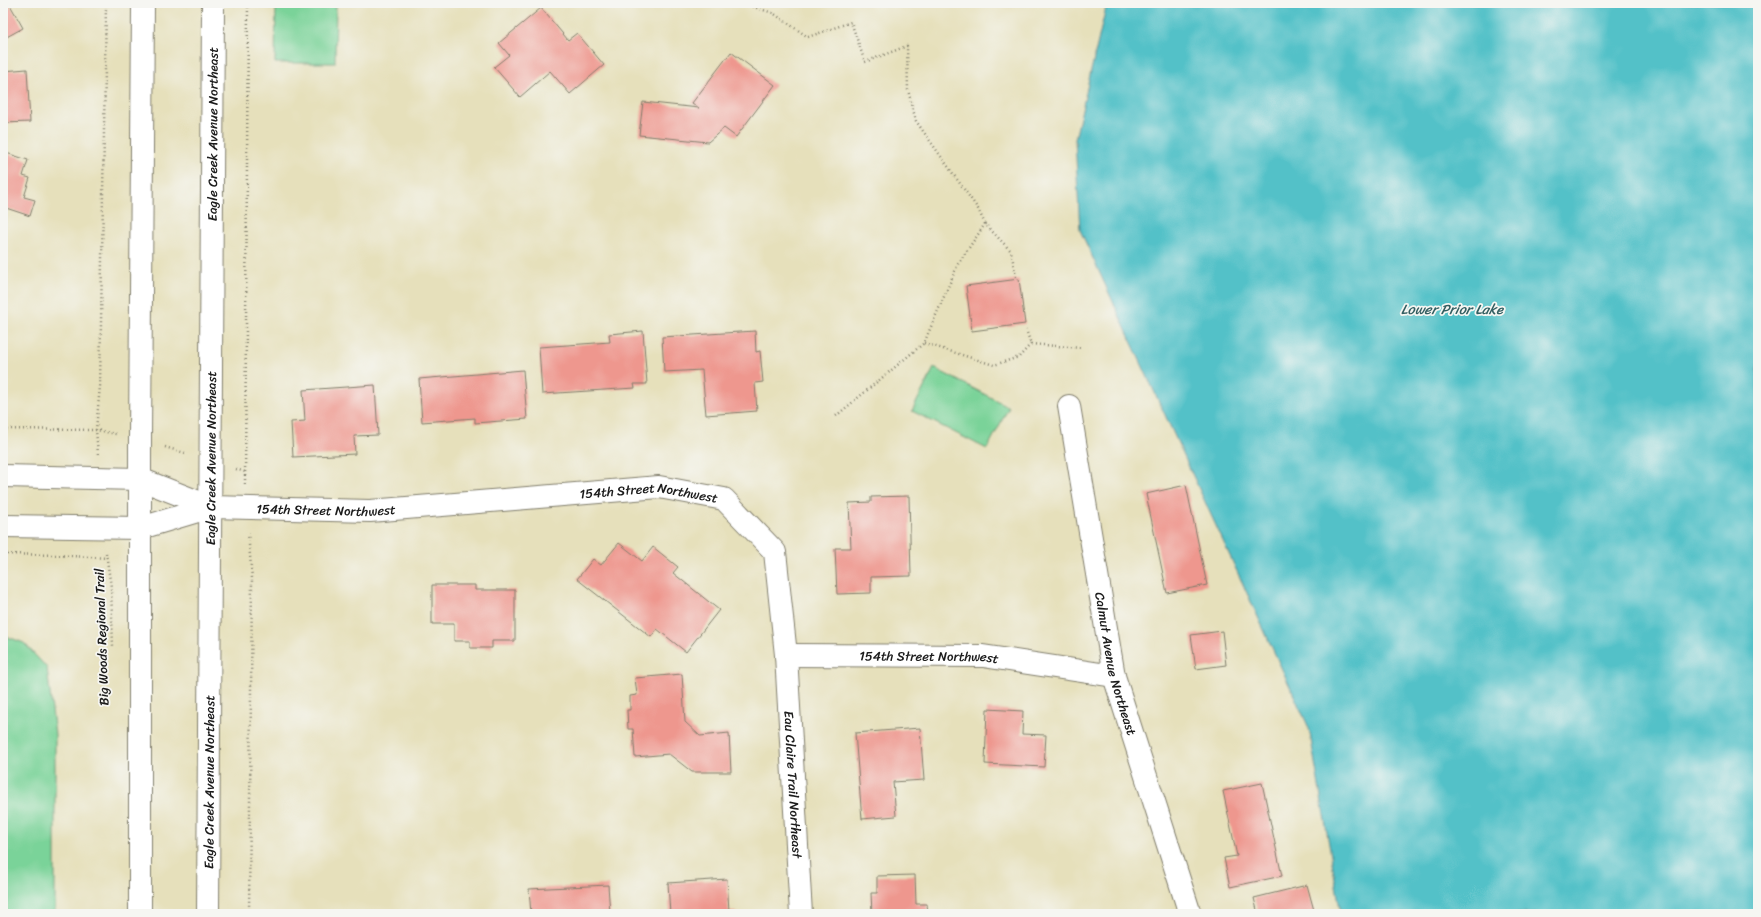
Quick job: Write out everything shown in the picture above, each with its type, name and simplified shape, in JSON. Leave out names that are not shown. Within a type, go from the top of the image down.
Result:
[{"type":"street","points":[[140,914],[140,439],[143,3]]},
{"type":"street","name":"Eagle Creek Avenue Northeast","points":[[208,914],[213,3]]},
{"type":"street","name":"Calmut Avenue Northeast","points":[[1069,406],[1114,676],[1190,914]]},
{"type":"street","name":"154th Street Northwest","points":[[3,476],[140,479],[211,507]]},
{"type":"street","name":"154th Street Northwest","points":[[3,526],[141,528],[211,507],[370,511],[659,487],[724,499],[775,552],[786,655],[983,656],[1114,676]]},
{"type":"street","name":"Eau Claire Trail Northeast","points":[[786,655],[801,914]]},
{"type":"path","points":[[100,477],[96,430],[100,378],[106,3]]},
{"type":"path","points":[[248,3],[245,472],[246,508],[252,578],[249,914]]},
{"type":"path","points":[[741,3],[773,13],[808,37],[851,22],[865,62],[907,46],[908,90],[916,121],[978,209],[985,224],[1011,251],[1016,277]]},
{"type":"path","points":[[836,416],[924,343],[958,264],[985,224]]},
{"type":"path","points":[[1026,330],[1031,344]]},
{"type":"path","points":[[924,343],[994,365],[1019,357],[1031,344]]},
{"type":"path","points":[[1031,344],[1082,348]]},
{"type":"path","points":[[3,429],[96,430],[140,439],[211,460],[245,472]]},
{"type":"path","name":"Big Woods Regional Trail","points":[[103,528],[111,587],[113,649]]},
{"type":"path","points":[[3,554],[107,558]]},
{"type":"green space","points":[[276,3],[336,3],[335,63],[275,63]]},
{"type":"green space","points":[[934,368],[1009,407],[987,449],[912,411]]},
{"type":"green space","points":[[3,635],[24,643],[47,668],[55,735],[55,914],[3,914]]},
{"type":"water","name":"Lower Prior Lake","points":[[1107,3],[1758,3],[1758,914],[1341,914],[1309,728],[1080,230],[1075,139]]},
{"type":"building","points":[[3,3],[9,3],[23,28],[3,39]]},
{"type":"building","points":[[541,8],[568,40],[577,33],[604,65],[570,94],[550,71],[520,97],[494,67],[509,55],[499,43]]},
{"type":"building","points":[[731,52],[775,85],[736,137],[724,128],[708,142],[639,135],[643,102],[699,108],[692,103]]},
{"type":"building","points":[[27,69],[30,122],[3,123],[3,71]]},
{"type":"building","points":[[3,152],[28,160],[23,176],[30,178],[24,197],[35,200],[30,216],[3,207]]},
{"type":"building","points":[[1019,279],[1025,324],[972,331],[966,286]]},
{"type":"building","points":[[643,331],[647,384],[634,384],[635,388],[542,394],[539,347],[610,342],[609,334]]},
{"type":"building","points":[[755,331],[756,352],[760,351],[763,382],[755,383],[757,411],[706,415],[702,370],[664,372],[662,337]]},
{"type":"building","points":[[523,370],[527,419],[475,423],[475,418],[422,422],[419,379]]},
{"type":"building","points":[[375,385],[378,435],[354,436],[355,454],[293,457],[291,422],[305,421],[303,390]]},
{"type":"building","points":[[1186,485],[1207,585],[1167,593],[1146,494]]},
{"type":"building","points":[[909,496],[911,576],[871,577],[871,593],[837,594],[835,548],[851,548],[849,503],[871,502],[871,497]]},
{"type":"building","points":[[619,543],[642,561],[653,547],[678,567],[673,573],[719,610],[686,652],[657,629],[651,637],[577,579],[593,559],[601,565]]},
{"type":"building","points":[[432,585],[475,585],[475,590],[515,590],[515,641],[492,641],[492,648],[470,648],[470,641],[454,641],[454,624],[432,624]]},
{"type":"building","points":[[1222,631],[1226,665],[1196,669],[1191,635]]},
{"type":"building","points":[[682,674],[685,722],[700,736],[729,733],[731,772],[692,772],[669,754],[635,757],[633,729],[628,729],[627,710],[630,710],[630,696],[637,695],[635,678]]},
{"type":"building","points":[[987,709],[1023,711],[1022,734],[1046,735],[1044,767],[985,764]]},
{"type":"building","points":[[920,728],[924,780],[893,782],[896,816],[862,819],[855,733]]},
{"type":"building","points":[[1262,783],[1282,876],[1230,887],[1224,858],[1237,856],[1223,791]]},
{"type":"building","points":[[915,875],[916,904],[927,904],[928,914],[872,914],[871,893],[877,893],[877,876]]},
{"type":"building","points":[[727,879],[729,911],[735,911],[736,914],[670,914],[668,883]]},
{"type":"building","points":[[608,885],[610,914],[531,914],[529,889]]},
{"type":"building","points":[[1307,885],[1315,914],[1258,914],[1254,898]]}]
